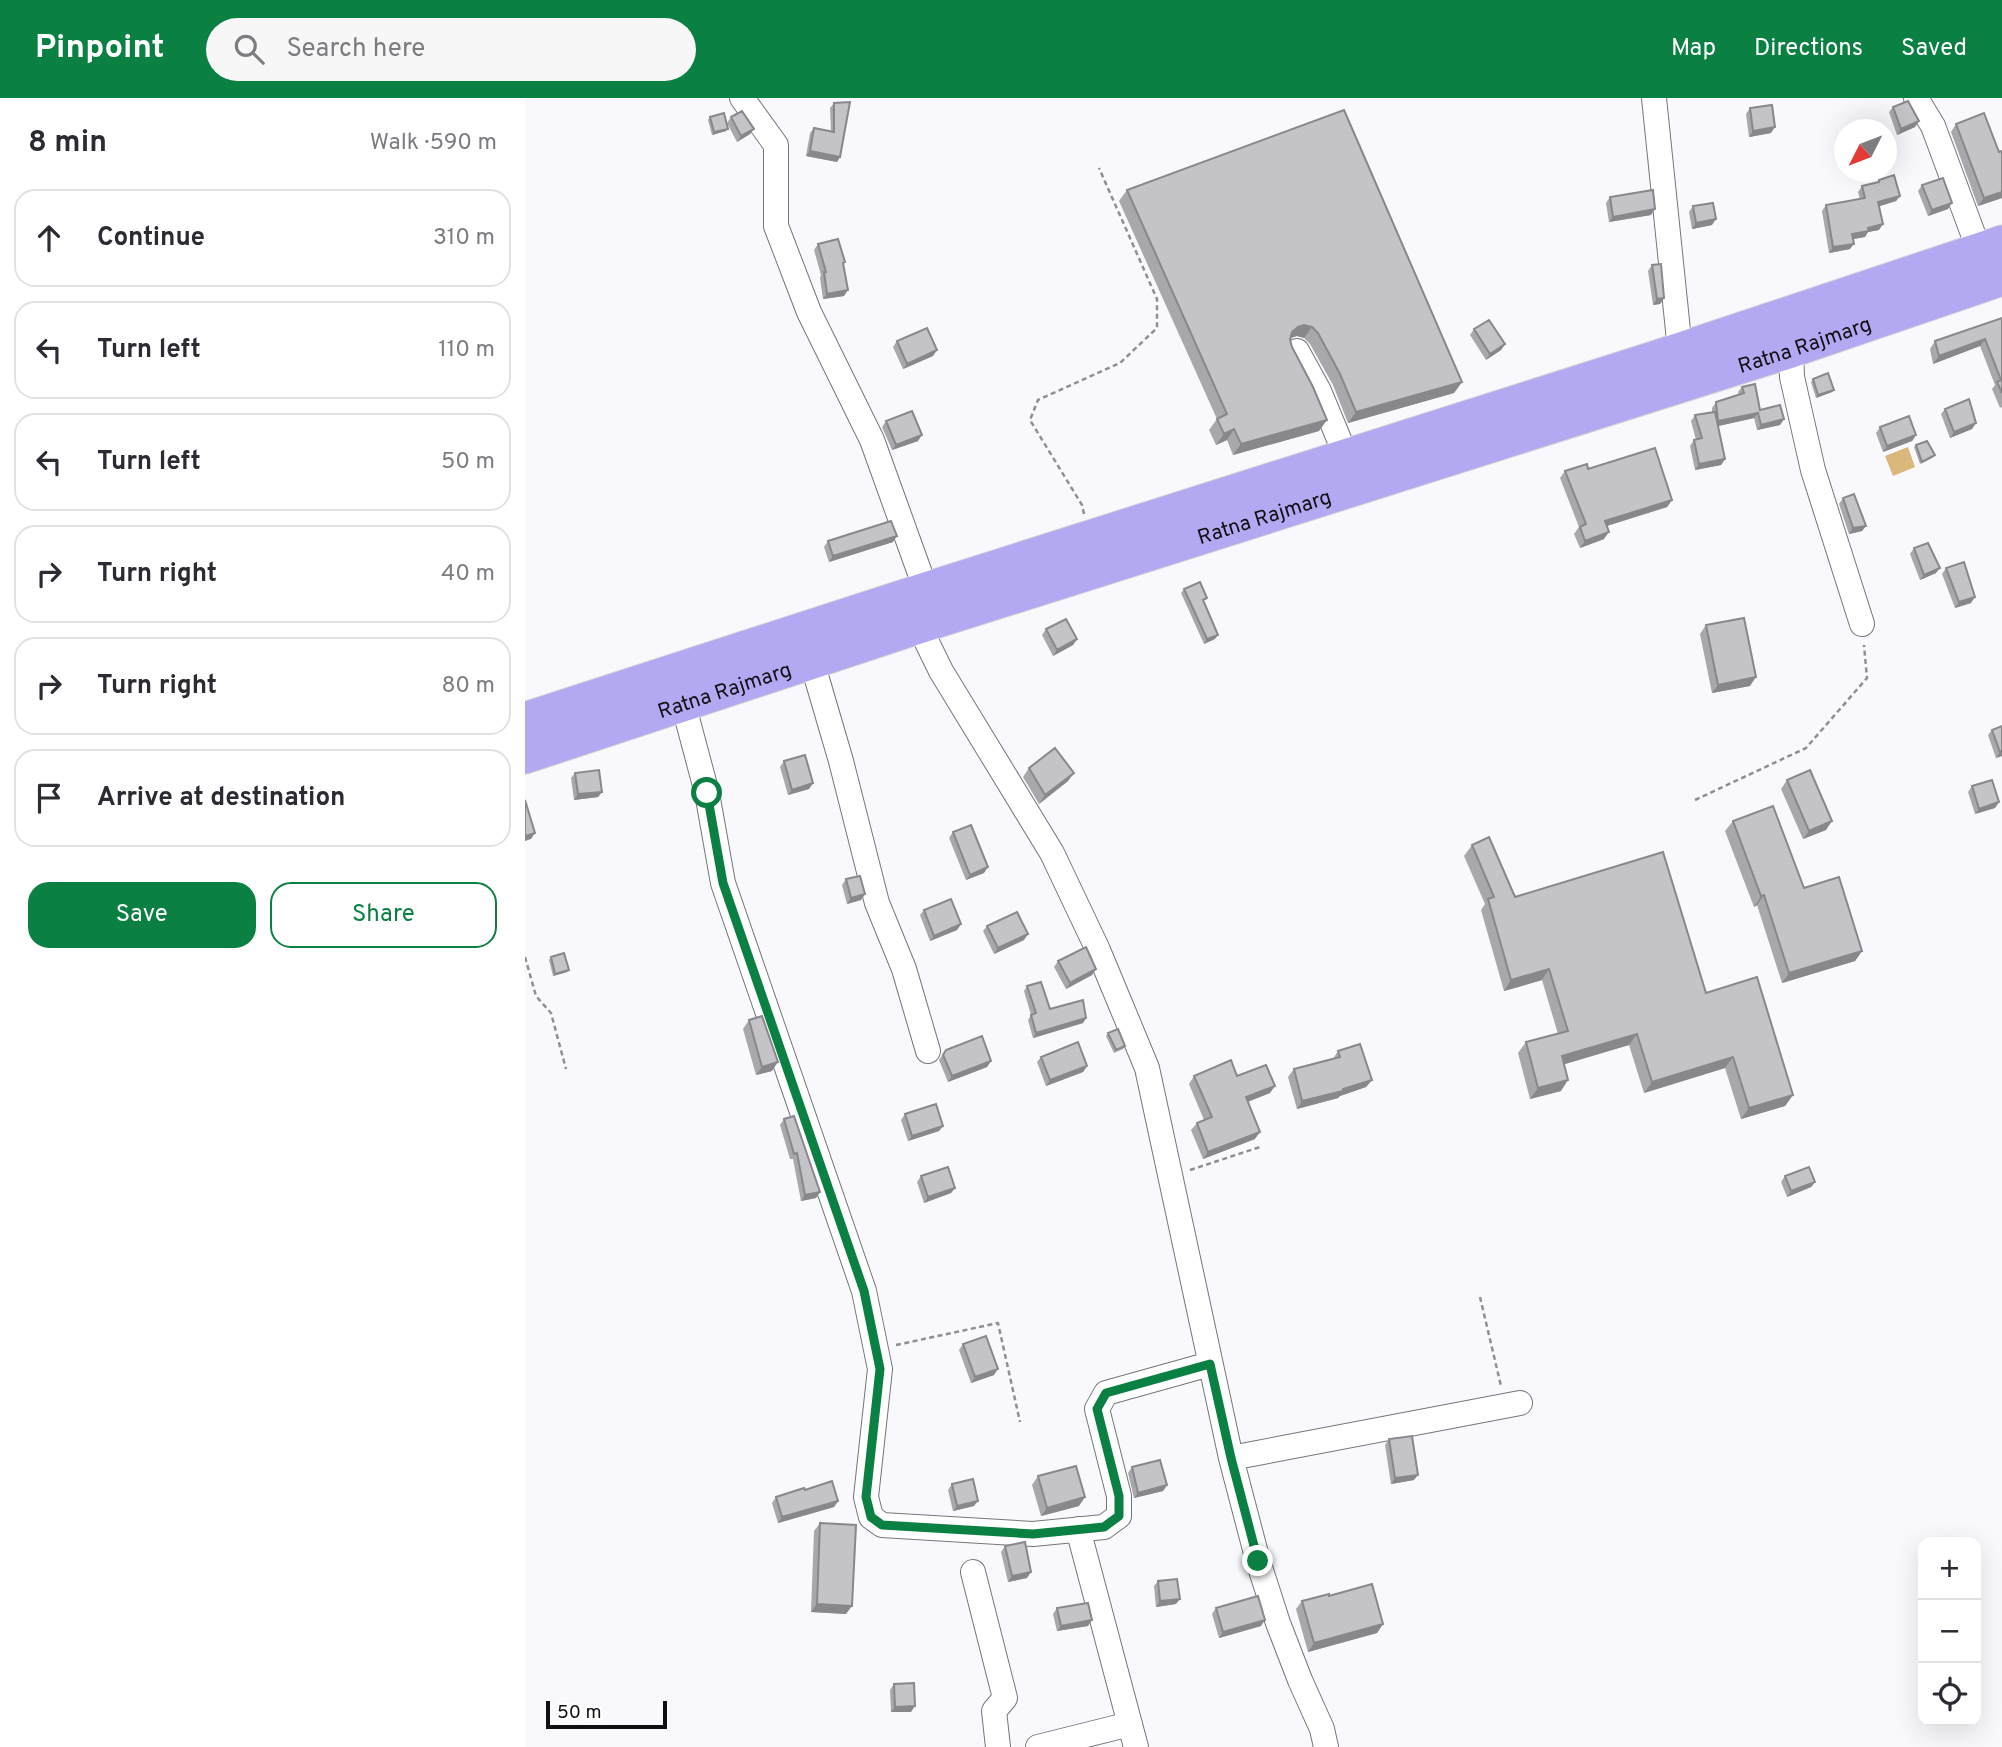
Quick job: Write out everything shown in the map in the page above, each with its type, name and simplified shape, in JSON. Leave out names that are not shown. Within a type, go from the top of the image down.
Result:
[{"type":"highway","name":"Ratna Rajmarg","points":[[525,720],[1680,350],[1992,264]]},
{"type":"highway","name":"Ratna Rajmarg","points":[[525,755],[919,626],[1791,350],[1992,264]]},
{"type":"street","points":[[742,98],[776,145],[776,226],[809,312],[871,440],[926,590]]},
{"type":"street","points":[[1654,98],[1680,350]]},
{"type":"street","points":[[1916,98],[1933,126],[1992,264]]},
{"type":"street","points":[[1791,350],[1792,377],[1813,470],[1863,624]]},
{"type":"street","points":[[1297,351],[1319,391],[1346,456]]},
{"type":"street","points":[[919,626],[941,671],[1052,853],[1098,950],[1147,1068],[1231,1458],[1258,1561],[1278,1623],[1322,1728],[1326,1747]]},
{"type":"street","points":[[812,662],[877,903],[904,968],[928,1051]]},
{"type":"street","points":[[683,703],[707,793],[723,883],[864,1291],[880,1369],[866,1497],[871,1517],[882,1525],[1033,1534],[1104,1527],[1119,1516],[1119,1496],[1097,1409],[1106,1393],[1210,1364]]},
{"type":"street","points":[[1231,1458],[1513,1405]]},
{"type":"street","points":[[1038,1747],[1133,1735],[1077,1529]]},
{"type":"street","points":[[973,1572],[1005,1698],[994,1711],[998,1747]]},
{"type":"path","points":[[1090,538],[1082,505],[1030,420],[1038,400],[1120,363],[1157,328],[1157,299],[1099,168]]},
{"type":"path","points":[[1695,800],[1806,748],[1867,678],[1863,624]]},
{"type":"path","points":[[525,957],[536,996],[551,1013],[566,1069]]},
{"type":"path","points":[[1170,1177],[1260,1147]]},
{"type":"path","points":[[1480,1297],[1513,1405]]},
{"type":"path","points":[[876,1350],[998,1323],[1020,1423]]},
{"type":"shaded area","points":[[1908,447],[1915,467],[1893,476],[1885,456]]},
{"type":"building","points":[[1908,101],[1919,121],[1901,129],[1893,107]]},
{"type":"building","points":[[850,102],[840,157],[810,151],[814,128],[834,132],[834,103]]},
{"type":"building","points":[[1772,105],[1775,127],[1753,131],[1750,108]]},
{"type":"building","points":[[1344,110],[1462,382],[1356,412],[1318,333],[1312,327],[1304,325],[1292,332],[1290,340],[1327,420],[1241,444],[1234,429],[1224,434],[1217,419],[1227,414],[1127,190]]},
{"type":"building","points":[[742,111],[754,129],[741,136],[731,117]]},
{"type":"building","points":[[724,113],[728,129],[714,132],[710,117]]},
{"type":"building","points":[[1984,113],[1999,152],[2002,151],[2002,192],[1984,198],[1956,124]]},
{"type":"building","points":[[1943,178],[1952,203],[1932,210],[1922,185]]},
{"type":"building","points":[[1896,182],[1900,196],[1878,202],[1883,224],[1868,228],[1869,231],[1852,234],[1854,244],[1833,247],[1826,205],[1865,198],[1862,186]]},
{"type":"building","points":[[1653,190],[1655,209],[1613,217],[1610,197]]},
{"type":"building","points":[[1713,203],[1716,219],[1696,223],[1693,206]]},
{"type":"building","points":[[838,239],[845,262],[848,290],[827,294],[826,272],[818,244]]},
{"type":"building","points":[[1661,264],[1664,298],[1657,299],[1652,265]]},
{"type":"building","points":[[2002,318],[2002,393],[1997,382],[2001,380],[1985,339],[1939,356],[1935,341]]},
{"type":"building","points":[[1489,320],[1505,344],[1490,354],[1474,329]]},
{"type":"building","points":[[927,328],[937,350],[907,364],[897,341]]},
{"type":"building","points":[[1828,373],[1834,390],[1818,395],[1813,379]]},
{"type":"building","points":[[1755,384],[1760,410],[1780,405],[1784,419],[1761,425],[1758,413],[1718,421],[1716,402],[1744,393],[1742,387]]},
{"type":"building","points":[[1969,399],[1976,423],[1954,432],[1945,409]]},
{"type":"building","points":[[912,411],[922,435],[896,445],[886,421]]},
{"type":"building","points":[[1715,412],[1725,459],[1699,464],[1694,440],[1702,438],[1695,415]]},
{"type":"building","points":[[1909,416],[1916,435],[1887,446],[1880,427]]},
{"type":"building","points":[[1927,441],[1935,455],[1922,462],[1916,445]]},
{"type":"building","points":[[1655,448],[1672,500],[1605,521],[1609,532],[1585,541],[1580,527],[1586,524],[1565,471],[1587,464],[1588,469]]},
{"type":"building","points":[[1854,494],[1866,526],[1853,528],[1843,498]]},
{"type":"building","points":[[891,521],[897,536],[833,556],[828,541]]},
{"type":"building","points":[[1928,543],[1940,568],[1924,575],[1914,548]]},
{"type":"building","points":[[1964,562],[1975,597],[1959,602],[1946,568]]},
{"type":"building","points":[[1200,582],[1207,598],[1203,600],[1218,635],[1207,639],[1184,589]]},
{"type":"building","points":[[1744,618],[1756,677],[1718,685],[1706,625]]},
{"type":"building","points":[[1066,619],[1077,639],[1057,650],[1046,629]]},
{"type":"building","points":[[2002,726],[2002,751],[2000,752],[1992,730]]},
{"type":"building","points":[[1055,748],[1074,773],[1045,795],[1029,768]]},
{"type":"building","points":[[805,755],[813,783],[792,790],[784,761]]},
{"type":"building","points":[[599,770],[602,792],[578,794],[575,773]]},
{"type":"building","points":[[1810,770],[1832,821],[1809,831],[1787,780]]},
{"type":"building","points":[[1992,780],[1999,802],[1979,809],[1972,786]]},
{"type":"building","points":[[525,800],[535,833],[525,836]]},
{"type":"building","points":[[1773,806],[1804,888],[1839,877],[1862,951],[1789,973],[1764,895],[1761,896],[1733,821]]},
{"type":"building","points":[[971,825],[988,867],[970,875],[953,832]]},
{"type":"building","points":[[1489,837],[1515,897],[1663,852],[1706,993],[1757,977],[1793,1095],[1749,1108],[1733,1057],[1652,1082],[1637,1034],[1562,1056],[1568,1080],[1538,1088],[1526,1042],[1568,1031],[1549,969],[1511,980],[1488,899],[1494,897],[1472,845]]},
{"type":"building","points":[[860,876],[865,894],[851,898],[846,879]]},
{"type":"building","points":[[951,899],[961,924],[934,936],[924,910]]},
{"type":"building","points":[[1017,912],[1028,934],[998,948],[987,926]]},
{"type":"building","points":[[1086,947],[1096,969],[1070,983],[1058,961]]},
{"type":"building","points":[[564,953],[569,970],[555,974],[551,957]]},
{"type":"building","points":[[1041,982],[1050,1009],[1083,1000],[1086,1018],[1036,1033],[1031,1015],[1036,1013],[1027,986]]},
{"type":"building","points":[[762,1016],[778,1062],[762,1067],[749,1020]]},
{"type":"building","points":[[1118,1029],[1125,1046],[1116,1050],[1108,1033]]},
{"type":"building","points":[[982,1036],[991,1061],[952,1076],[943,1055],[946,1050]]},
{"type":"building","points":[[1078,1042],[1087,1066],[1050,1080],[1041,1057]]},
{"type":"building","points":[[1360,1044],[1372,1080],[1343,1091],[1302,1101],[1294,1069],[1340,1057],[1338,1051]]},
{"type":"building","points":[[1231,1060],[1237,1076],[1266,1065],[1275,1086],[1246,1097],[1260,1132],[1208,1152],[1197,1123],[1212,1117],[1194,1076]]},
{"type":"building","points":[[936,1104],[943,1126],[912,1136],[905,1114]]},
{"type":"building","points":[[794,1116],[820,1192],[805,1195],[797,1153],[794,1154],[784,1119]]},
{"type":"building","points":[[948,1167],[955,1188],[928,1197],[921,1176]]},
{"type":"building","points":[[1809,1167],[1815,1182],[1791,1191],[1785,1176]]},
{"type":"building","points":[[986,1336],[998,1369],[975,1377],[963,1344]]},
{"type":"building","points":[[1412,1436],[1418,1475],[1395,1478],[1389,1439]]},
{"type":"building","points":[[1160,1460],[1167,1485],[1138,1493],[1132,1467]]},
{"type":"building","points":[[1076,1466],[1085,1497],[1047,1508],[1038,1476]]},
{"type":"building","points":[[973,1479],[978,1501],[957,1506],[952,1484]]},
{"type":"building","points":[[832,1481],[838,1501],[782,1517],[776,1497]]},
{"type":"building","points":[[820,1523],[856,1525],[852,1606],[817,1604]]},
{"type":"building","points":[[1025,1542],[1031,1572],[1012,1576],[1005,1546]]},
{"type":"building","points":[[1177,1579],[1180,1599],[1160,1601],[1158,1581]]},
{"type":"building","points":[[1372,1584],[1383,1624],[1314,1643],[1302,1601]]},
{"type":"building","points":[[1258,1596],[1265,1620],[1223,1632],[1216,1608]]},
{"type":"building","points":[[1088,1603],[1092,1620],[1061,1626],[1057,1608]]},
{"type":"building","points":[[914,1683],[915,1706],[895,1707],[894,1684]]},
{"type":"route","points":[[707,793],[723,883],[864,1291],[880,1369],[866,1497],[871,1517],[882,1525],[1033,1534],[1104,1527],[1119,1516],[1119,1496],[1097,1409],[1106,1393],[1210,1364],[1258,1561]]}]
